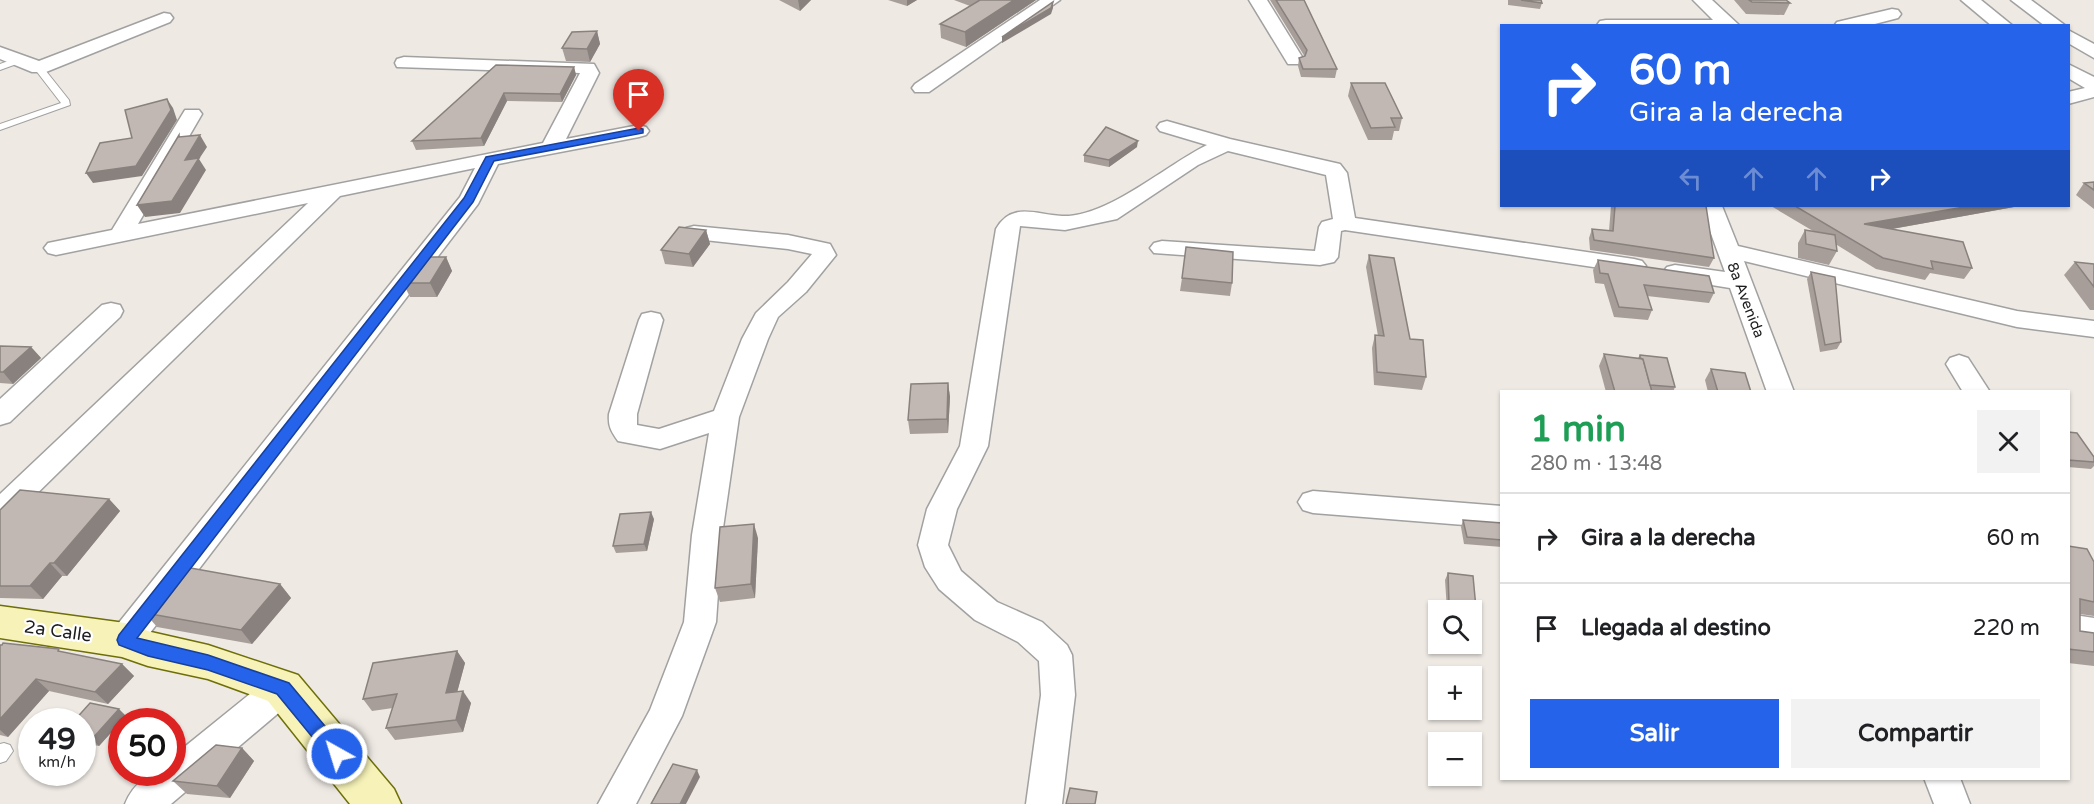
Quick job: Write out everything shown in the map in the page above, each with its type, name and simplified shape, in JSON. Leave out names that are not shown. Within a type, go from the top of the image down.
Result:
[{"type":"main road","name":"2a Calle","points":[[0,622],[125,640],[148,649],[208,662],[283,688]]},
{"type":"main road","points":[[283,688],[378,804]]},
{"type":"street","points":[[922,88],[1051,0]]},
{"type":"street","points":[[1258,0],[1295,60]]},
{"type":"street","points":[[1701,0],[1729,24]]},
{"type":"street","points":[[1970,0],[2001,24]]},
{"type":"street","points":[[2020,0],[2054,24]]},
{"type":"street","points":[[1850,24],[1891,13]]},
{"type":"street","points":[[5,59],[39,68],[164,18]]},
{"type":"street","points":[[2070,36],[2094,52]]},
{"type":"street","points":[[404,63],[587,68],[590,73],[551,147]]},
{"type":"street","points":[[2070,71],[2094,85]]},
{"type":"street","points":[[2070,97],[2094,91]]},
{"type":"street","points":[[120,235],[192,114]]},
{"type":"street","points":[[1167,127],[1225,144],[1332,169],[1336,173],[1345,223]]},
{"type":"street","points":[[56,248],[490,159],[639,131]]},
{"type":"street","points":[[1044,804],[1058,695],[1055,655],[1030,633],[986,611],[950,580],[941,567],[933,545],[942,509],[974,446],[1007,229],[1011,222],[1019,218],[1065,223],[1108,214],[1191,161],[1225,144]]},
{"type":"street","points":[[125,640],[470,199],[490,159]]},
{"type":"street","points":[[0,513],[333,191]]},
{"type":"street","name":"8a Avenida","points":[[1708,207],[1740,282],[1780,390]]},
{"type":"street","points":[[1162,248],[1320,258],[1326,257],[1329,251],[1330,227],[1345,223],[1740,282]]},
{"type":"street","points":[[616,804],[665,716],[700,622],[707,535],[725,417],[755,339],[768,313],[797,287],[824,255],[822,249],[788,242],[694,232]]},
{"type":"street","points":[[1727,250],[2017,319],[2094,329]]},
{"type":"street","points":[[0,415],[111,311]]},
{"type":"street","points":[[651,320],[623,414],[622,426],[628,434],[660,439],[725,417]]},
{"type":"street","points":[[1959,364],[1976,390]]},
{"type":"street","points":[[1313,502],[1500,517]]},
{"type":"street","points":[[2070,628],[2094,632]]},
{"type":"street","points":[[143,804],[283,688]]},
{"type":"street","points":[[1943,780],[1952,804]]},
{"type":"lane","points":[[0,126],[65,105],[66,102],[39,68]]},
{"type":"building","points":[[980,0],[1014,0],[965,32],[940,24]]},
{"type":"building","points":[[1276,0],[1304,0],[1337,69],[1303,69],[1299,58],[1305,56],[1307,50]]},
{"type":"building","points":[[1521,0],[1541,0],[1542,3]]},
{"type":"building","points":[[1749,0],[1786,0],[1790,3],[1752,2]]},
{"type":"building","points":[[1053,2],[1051,8],[1002,37]]},
{"type":"building","points":[[597,31],[587,49],[562,48],[572,32]]},
{"type":"building","points":[[496,65],[574,67],[560,94],[504,93],[481,138],[412,141]]},
{"type":"building","points":[[1351,83],[1385,83],[1402,118],[1391,118],[1395,127],[1371,128]]},
{"type":"building","points":[[167,99],[171,110],[136,166],[86,173],[100,143],[132,138],[125,110]]},
{"type":"building","points":[[1106,127],[1138,141],[1109,160],[1084,155]]},
{"type":"building","points":[[179,135],[179,137],[200,135],[185,160],[199,158],[172,201],[137,205]]},
{"type":"building","points":[[2094,182],[2094,190],[2084,183]]},
{"type":"building","points":[[1615,207],[1706,207],[1714,258],[1594,240],[1592,229],[1613,231]]},
{"type":"building","points":[[1797,207],[1964,207],[1864,224],[1963,242],[1972,268],[1931,261],[1933,269],[1883,258]]},
{"type":"building","points":[[679,227],[706,230],[689,254],[661,250]]},
{"type":"building","points":[[1805,230],[1835,235],[1837,251],[1806,244]]},
{"type":"building","points":[[1186,247],[1233,252],[1232,283],[1182,278]]},
{"type":"building","points":[[1369,255],[1394,258],[1410,339],[1423,340],[1426,377],[1377,372],[1375,335],[1384,336]]},
{"type":"building","points":[[423,257],[446,257],[430,283],[403,283]]},
{"type":"building","points":[[1598,260],[1709,276],[1714,293],[1644,285],[1652,310],[1619,307],[1608,274],[1600,273]]},
{"type":"building","points":[[2075,262],[2094,264],[2094,287]]},
{"type":"building","points":[[1811,272],[1835,277],[1841,342],[1825,345]]},
{"type":"building","points":[[0,346],[31,347],[3,372],[0,372]]},
{"type":"building","points":[[1604,354],[1643,359],[1651,390],[1614,390]]},
{"type":"building","points":[[1640,355],[1667,358],[1675,387],[1650,385]]},
{"type":"building","points":[[1711,369],[1745,373],[1750,390],[1717,390]]},
{"type":"building","points":[[948,383],[947,419],[908,420],[911,384]]},
{"type":"building","points":[[2070,432],[2077,433],[2094,457],[2094,462],[2070,460]]},
{"type":"building","points":[[20,490],[109,499],[54,563],[50,563],[30,586],[0,586],[0,510]]},
{"type":"building","points":[[651,512],[644,544],[613,546],[620,514]]},
{"type":"building","points":[[1463,520],[1500,523],[1500,540],[1467,537]]},
{"type":"building","points":[[754,524],[751,584],[715,588],[720,527]]},
{"type":"building","points":[[2070,546],[2087,549],[2094,562],[2094,602],[2080,599],[2080,631],[2094,633],[2094,652],[2070,649]]},
{"type":"building","points":[[185,567],[280,584],[241,630],[145,613]]},
{"type":"building","points":[[1448,573],[1473,576],[1475,600],[1449,600]]},
{"type":"building","points":[[3,643],[59,649],[58,651],[122,664],[95,692],[36,679],[0,719],[0,645]]},
{"type":"building","points":[[457,651],[446,693],[463,691],[456,720],[386,728],[397,694],[363,699],[373,663]]},
{"type":"building","points":[[90,703],[114,708],[108,708],[108,721],[96,735],[96,708],[86,708]]},
{"type":"building","points":[[216,745],[242,748],[217,786],[186,782],[186,770]]},
{"type":"building","points":[[673,764],[697,770],[680,804],[651,804]]},
{"type":"building","points":[[1070,788],[1097,792],[1095,804],[1066,804]]},
{"type":"route","points":[[337,754],[283,688],[208,662],[148,649],[125,640],[470,199],[490,159],[639,131]]}]
